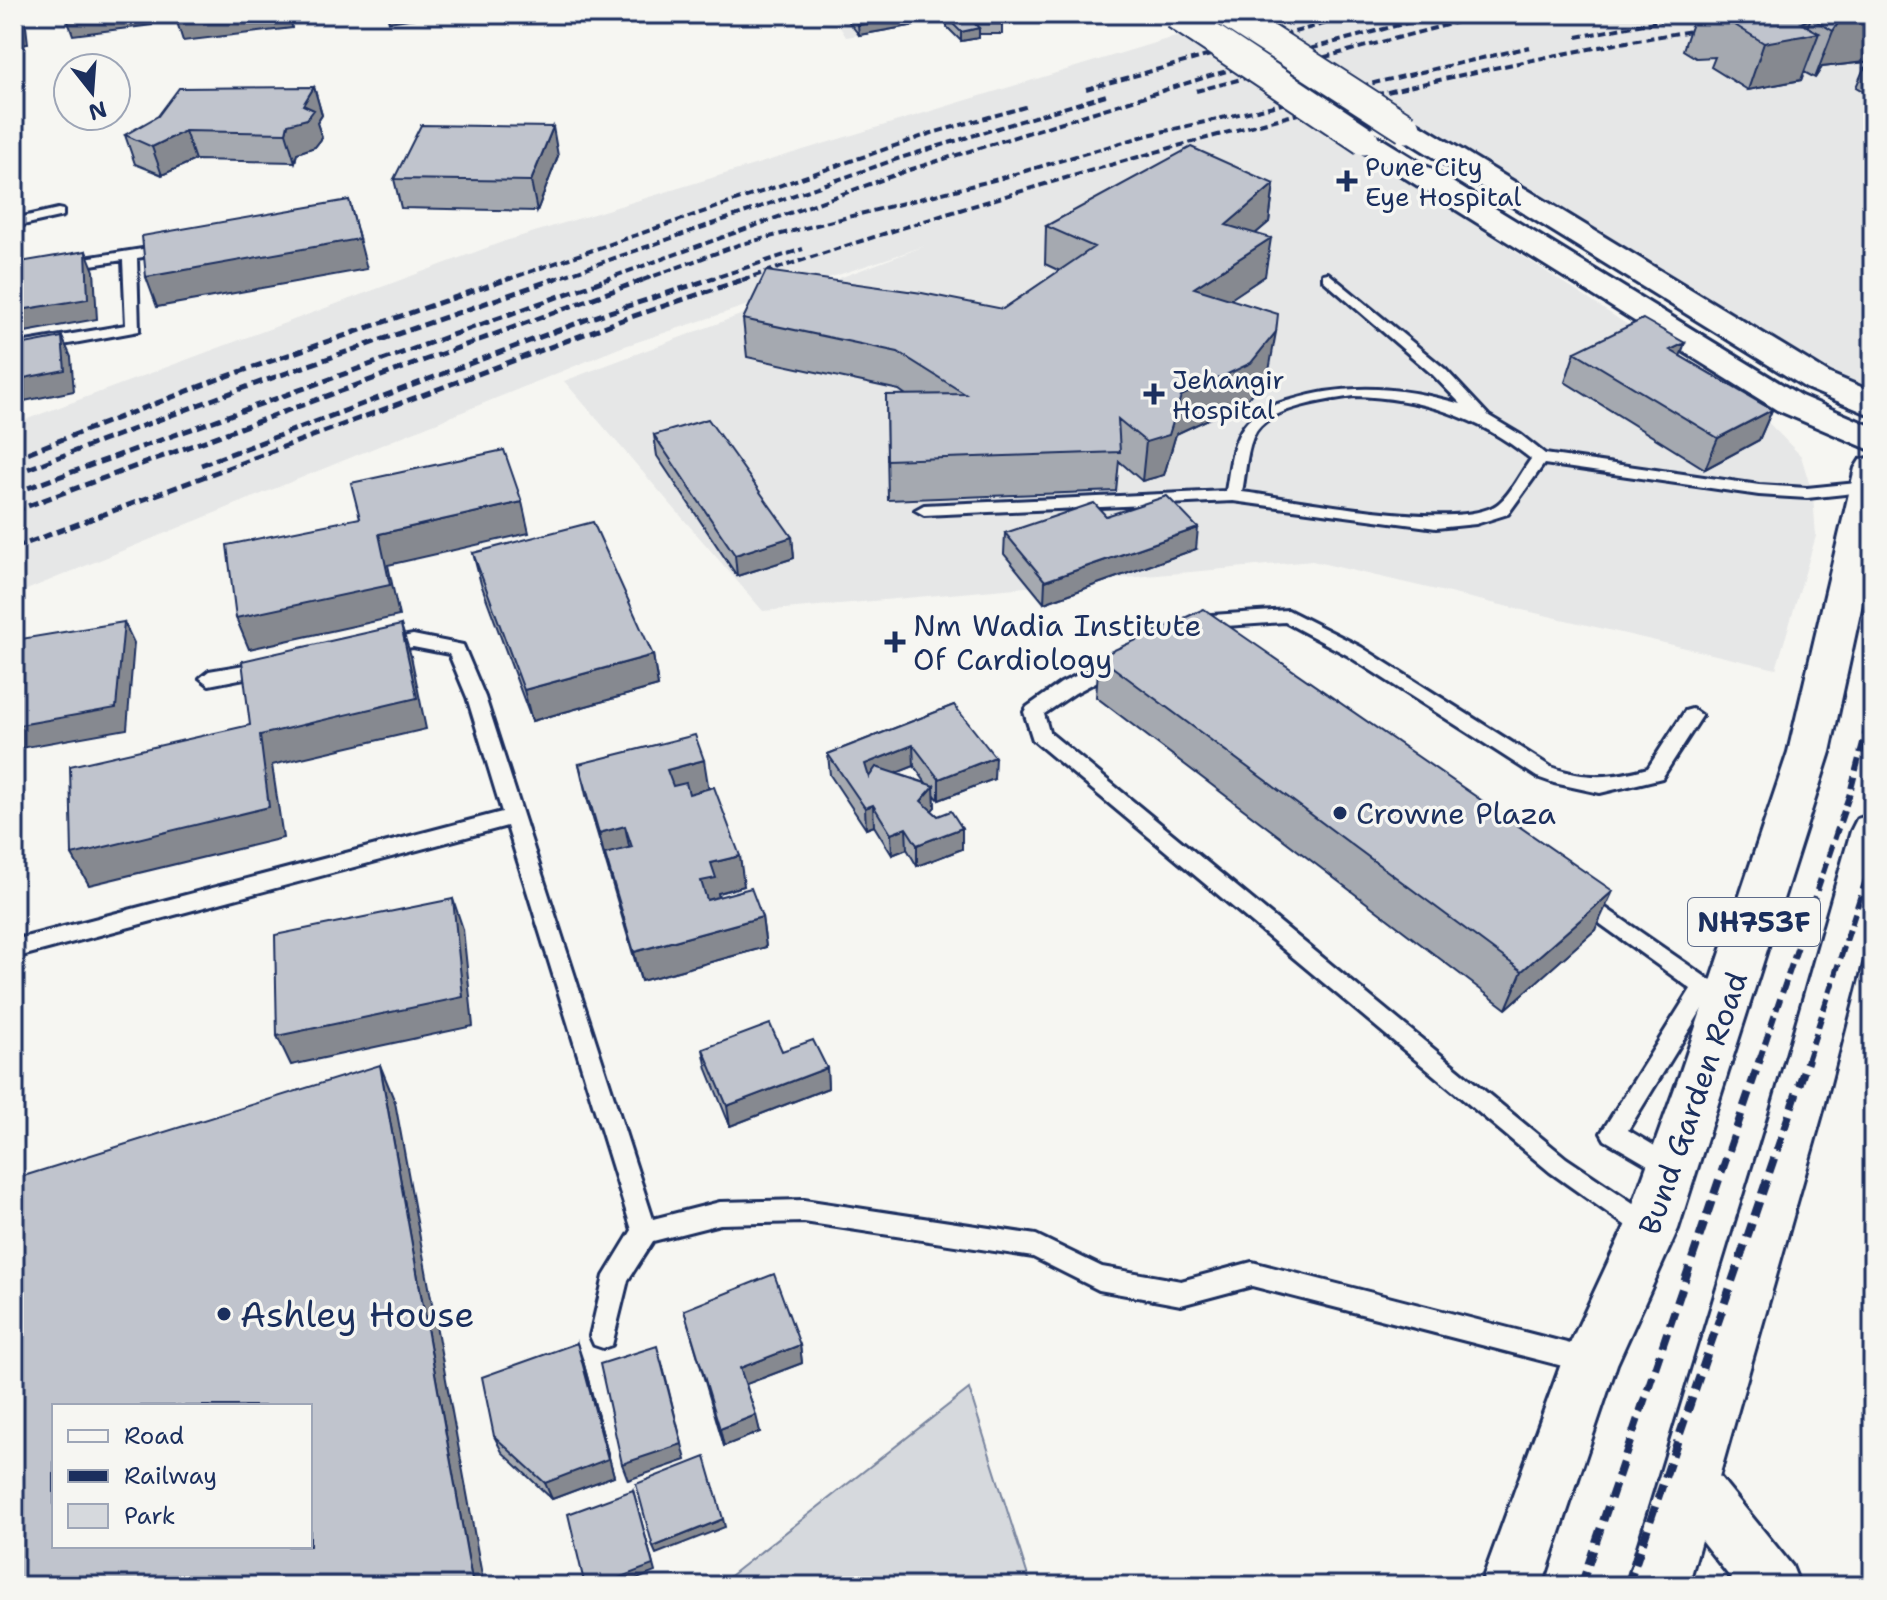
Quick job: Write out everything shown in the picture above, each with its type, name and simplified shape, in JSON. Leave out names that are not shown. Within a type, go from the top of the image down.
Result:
[{"type":"main road","points":[[1175,14],[1364,140],[1789,403],[1873,440]]},
{"type":"main road","points":[[1229,14],[1406,128],[1818,381],[1873,405]]},
{"type":"main road","name":"Bund Garden Road","points":[[1511,1586],[1590,1361],[1651,1229],[1672,1169],[1716,996],[1809,752],[1870,478]]},
{"type":"main road","name":"NH753F","points":[[1657,1586],[1797,1111],[1873,831]]},
{"type":"street","points":[[1687,1479],[1772,1586]]},
{"type":"lane","points":[[14,223],[58,213]]},
{"type":"lane","points":[[14,273],[190,246]]},
{"type":"lane","points":[[14,349],[134,328],[130,255]]},
{"type":"lane","points":[[1328,277],[1439,372],[1483,419]]},
{"type":"lane","points":[[1233,496],[1249,430],[1273,412],[1311,397],[1388,395],[1430,401],[1483,419],[1521,440],[1540,458],[1759,490],[1807,493],[1870,478]]},
{"type":"lane","points":[[924,510],[1233,496],[1436,523],[1476,519],[1502,510],[1540,458]]},
{"type":"lane","points":[[1180,629],[1194,622],[1288,616],[1354,651],[1544,772],[1569,782],[1606,788],[1655,773],[1692,716]]},
{"type":"lane","points":[[366,649],[413,641],[456,649],[476,697],[645,1232]]},
{"type":"lane","points":[[1138,651],[1068,688],[1034,712],[1040,735],[1558,1165],[1651,1229]]},
{"type":"lane","points":[[209,678],[288,663]]},
{"type":"lane","points":[[14,949],[513,817]]},
{"type":"lane","points":[[1563,886],[1716,996],[1613,1133],[1672,1169]]},
{"type":"lane","points":[[603,1336],[616,1276],[645,1232],[720,1213],[804,1211],[1036,1246],[1099,1278],[1181,1293],[1252,1274],[1590,1361]]},
{"type":"shaded area","points":[[832,14],[971,14],[971,18],[846,37]]},
{"type":"shaded area","points":[[1271,14],[1873,14],[1873,412],[1725,333],[1354,110],[1315,120],[1753,407],[1801,456],[1813,496],[1816,536],[1776,669],[1312,561],[763,611],[564,381],[925,246],[619,348],[14,595],[14,424],[505,241],[1164,40]]},
{"type":"green space","points":[[969,1389],[1031,1586],[717,1586]]},
{"type":"building","points":[[14,14],[19,14],[20,25],[14,26]]},
{"type":"building","points":[[177,14],[245,14],[177,22]]},
{"type":"building","points":[[850,14],[914,14],[916,16],[858,25]]},
{"type":"building","points":[[992,14],[1002,24],[975,24],[979,28],[961,32],[947,18]]},
{"type":"building","points":[[1737,14],[1873,16],[1840,20],[1833,31],[1811,18],[1801,23],[1819,33],[1764,43],[1727,20]]},
{"type":"building","points":[[314,87],[303,105],[314,110],[307,119],[288,124],[286,133],[185,131],[152,147],[125,135],[158,116],[179,88]]},
{"type":"building","points":[[421,125],[553,127],[531,181],[394,179]]},
{"type":"building","points":[[1191,147],[1274,184],[1226,225],[1271,238],[1194,288],[1278,314],[1276,332],[1251,363],[1181,396],[1169,435],[1146,442],[1118,419],[1120,452],[887,460],[886,395],[965,394],[898,352],[743,319],[766,271],[922,293],[1003,309],[1094,247],[1046,226]]},
{"type":"building","points":[[349,200],[359,239],[146,277],[142,236]]},
{"type":"building","points":[[86,251],[88,299],[14,311],[14,263]]},
{"type":"building","points":[[1643,319],[1685,343],[1670,350],[1772,410],[1718,438],[1575,352]]},
{"type":"building","points":[[62,337],[65,370],[14,380],[14,346]]},
{"type":"building","points":[[708,419],[792,537],[735,555],[654,435]]},
{"type":"building","points":[[504,450],[522,502],[379,534],[390,585],[236,618],[227,545],[360,518],[351,483]]},
{"type":"building","points":[[1167,496],[1198,528],[1045,581],[1005,533],[1094,503],[1106,516]]},
{"type":"building","points":[[593,522],[653,655],[524,690],[473,553]]},
{"type":"building","name":"Crowne Plaza","points":[[1204,609],[1613,891],[1522,971],[1099,657]]},
{"type":"building","points":[[124,622],[116,708],[14,726],[14,690],[21,639]]},
{"type":"building","points":[[401,625],[417,698],[260,735],[269,807],[72,855],[70,766],[250,725],[242,661]]},
{"type":"building","points":[[954,705],[995,757],[939,779],[913,745],[865,764],[869,777],[876,767],[934,786],[921,801],[938,816],[951,811],[962,828],[917,845],[906,828],[891,834],[873,805],[865,808],[828,754]]},
{"type":"building","points":[[695,735],[704,760],[667,770],[673,786],[686,783],[689,794],[714,787],[740,856],[711,863],[716,878],[701,881],[707,900],[751,888],[762,917],[634,952],[605,854],[632,847],[625,826],[599,833],[579,764]]},
{"type":"building","points":[[453,899],[463,997],[277,1036],[275,935]]},
{"type":"building","points":[[770,1024],[782,1051],[813,1040],[827,1068],[727,1106],[703,1049]]},
{"type":"building","name":"Ashley House","points":[[380,1065],[473,1586],[14,1586],[14,1179]]},
{"type":"building","points":[[774,1274],[800,1345],[740,1368],[756,1415],[720,1429],[684,1310]]},
{"type":"building","points":[[577,1343],[608,1459],[545,1483],[494,1436],[482,1377]]},
{"type":"building","points":[[657,1346],[682,1444],[622,1464],[600,1364]]},
{"type":"building","points":[[705,1457],[723,1519],[653,1547],[636,1484]]},
{"type":"building","points":[[633,1490],[653,1565],[597,1586],[585,1586],[568,1514]]},
{"type":"railway","points":[[1086,89],[1360,14]]},
{"type":"railway","points":[[604,280],[909,170],[1216,74],[1440,14]]},
{"type":"railway","points":[[1196,91],[1488,14]]},
{"type":"railway","points":[[1577,37],[1695,14]]},
{"type":"railway","points":[[742,280],[979,204],[1221,134],[1465,74],[1710,28]]},
{"type":"railway","points":[[643,280],[738,245],[998,179],[1148,135],[1530,47]]},
{"type":"railway","points":[[552,280],[900,158],[1106,95]]},
{"type":"railway","points":[[506,280],[932,133],[1029,106]]},
{"type":"railway","points":[[708,280],[803,249]]},
{"type":"railway","points":[[14,458],[219,379],[511,278]]},
{"type":"railway","points":[[14,474],[238,390],[557,278]]},
{"type":"railway","points":[[14,493],[610,278]]},
{"type":"railway","points":[[14,511],[648,278]]},
{"type":"railway","points":[[201,465],[588,319],[714,278]]},
{"type":"railway","points":[[742,280],[748,278]]},
{"type":"railway","points":[[14,548],[622,320],[742,280]]},
{"type":"railway","points":[[1759,1061],[1850,793],[1873,704]]},
{"type":"railway","points":[[1807,1061],[1873,858]]},
{"type":"railway","points":[[1581,1586],[1760,1059]]},
{"type":"railway","points":[[1628,1586],[1808,1059]]},
{"type":"place","name":"Pune City Eye Hospital","points":[[1347,181]]},
{"type":"place","name":"Jehangir Hospital","points":[[1154,394]]},
{"type":"place","name":"Nm Wadia Institute Of Cardiology","points":[[895,642]]},
{"type":"place","name":"Crowne Plaza","points":[[1340,813]]},
{"type":"place","name":"Ashley House","points":[[224,1314]]}]
